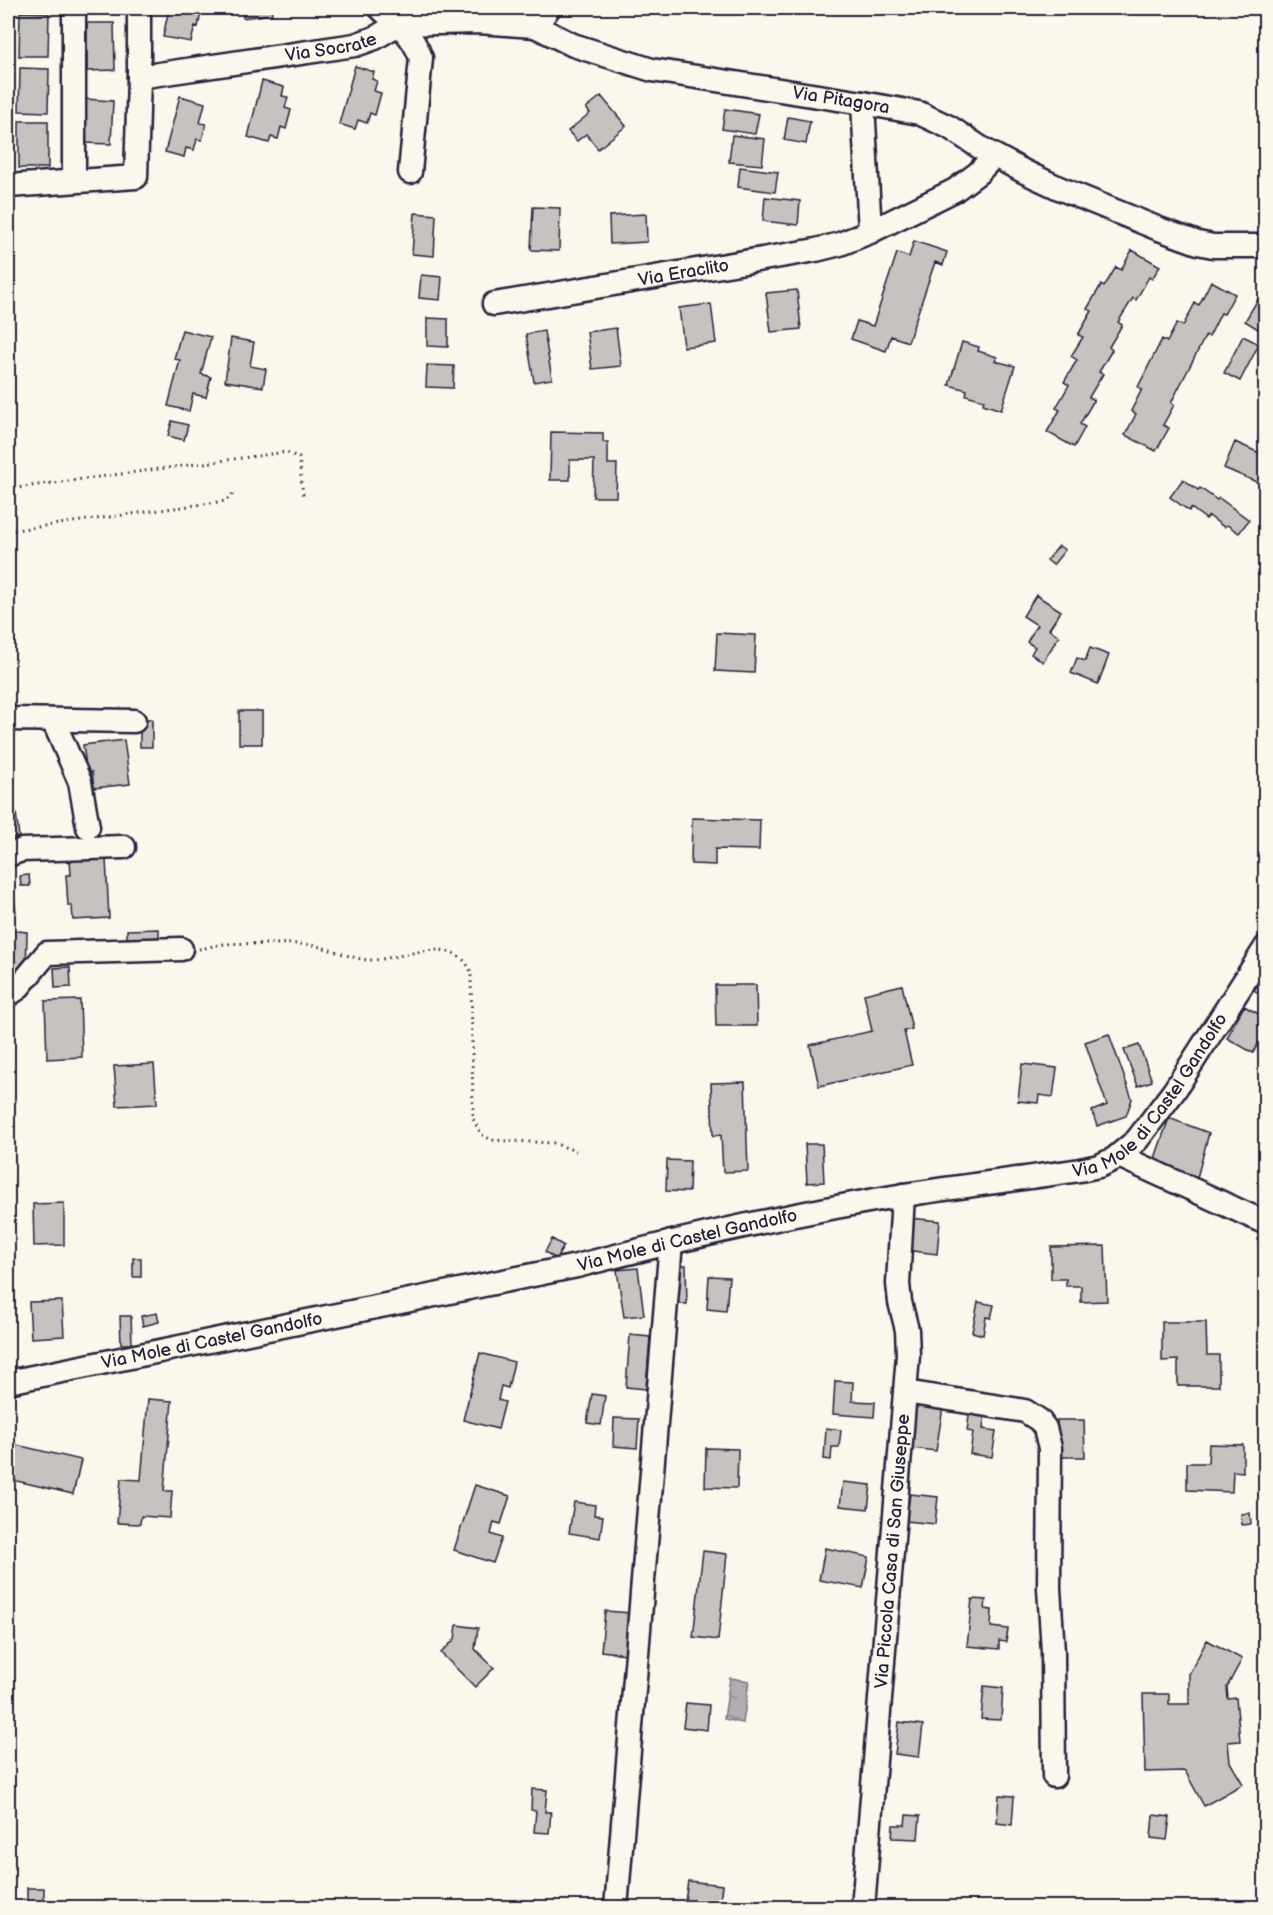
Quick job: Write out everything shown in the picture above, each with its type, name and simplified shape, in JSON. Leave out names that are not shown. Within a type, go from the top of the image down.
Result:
[{"type":"street","points":[[74,8],[74,181]]},
{"type":"street","points":[[8,186],[136,177],[140,77],[139,8]]},
{"type":"street","points":[[380,8],[398,24]]},
{"type":"street","points":[[535,26],[549,8]]},
{"type":"street","name":"Via Pitagora","points":[[398,24],[478,22],[535,26],[573,45],[652,70],[897,108],[930,117],[994,156],[1059,188],[1159,229],[1198,243],[1224,247],[1266,246]]},
{"type":"street","name":"Via Socrate","points":[[140,77],[355,45],[375,38],[398,24],[416,44],[421,58],[410,172]]},
{"type":"street","points":[[863,103],[870,232]]},
{"type":"street","name":"Via Eraclito","points":[[494,304],[828,247],[870,232],[955,190],[978,173],[994,156]]},
{"type":"street","points":[[8,719],[134,721]]},
{"type":"street","points":[[53,720],[80,782],[88,827]]},
{"type":"street","points":[[8,855],[22,850],[124,847]]},
{"type":"street","name":"Via Mole di Castel Gandolfo","points":[[8,1382],[577,1266],[670,1242],[777,1219],[903,1196],[1099,1166],[1119,1156],[1137,1140],[1174,1091],[1266,947]]},
{"type":"street","points":[[8,995],[17,989],[47,953],[85,950],[181,949]]},
{"type":"street","points":[[1119,1156],[1266,1224]]},
{"type":"street","name":"Via Piccola Casa di San Giuseppe","points":[[863,1908],[905,1392],[908,1338],[898,1284],[903,1196]]},
{"type":"street","points":[[616,1908],[670,1242]]},
{"type":"street","points":[[905,1392],[1022,1410],[1039,1420],[1046,1430],[1050,1448],[1049,1588],[1053,1652],[1054,1776]]},
{"type":"path","points":[[8,489],[287,452],[299,458],[303,495]]},
{"type":"path","points":[[8,531],[225,501],[234,493]]},
{"type":"path","points":[[181,949],[224,944],[307,945],[324,947],[357,958],[371,960],[438,950],[452,952],[466,962],[471,972],[473,1119],[477,1129],[491,1140],[553,1143],[576,1151]]},
{"type":"water","points":[[730,1678],[749,1681],[743,1723],[724,1719]]},
{"type":"building","points":[[169,8],[202,8],[198,27],[195,26],[191,42],[163,37]]},
{"type":"building","points":[[242,8],[271,8],[272,14],[243,18]]},
{"type":"building","points":[[20,12],[49,13],[48,56],[19,56]]},
{"type":"building","points":[[87,23],[114,23],[115,70],[87,71]]},
{"type":"building","points":[[355,66],[374,72],[372,79],[377,81],[374,91],[381,93],[375,115],[370,113],[367,123],[358,120],[355,129],[339,124]]},
{"type":"building","points":[[20,68],[49,69],[48,112],[19,111]]},
{"type":"building","points":[[262,81],[284,87],[282,96],[288,97],[285,108],[291,110],[286,129],[281,127],[278,139],[271,137],[269,143],[248,137]]},
{"type":"building","points":[[180,96],[205,103],[200,123],[206,124],[202,140],[197,139],[194,150],[186,148],[184,157],[165,152]]},
{"type":"building","points":[[601,96],[626,126],[598,149],[586,134],[577,141],[568,131],[590,113],[586,108]]},
{"type":"building","points":[[85,99],[113,101],[111,144],[83,143]]},
{"type":"building","points":[[725,109],[759,114],[755,134],[722,129]]},
{"type":"building","points":[[788,117],[810,121],[806,144],[784,140]]},
{"type":"building","points":[[19,121],[48,121],[48,168],[19,168]]},
{"type":"building","points":[[732,135],[765,139],[762,165],[729,162]]},
{"type":"building","points":[[740,167],[778,172],[775,192],[738,187]]},
{"type":"building","points":[[765,197],[800,201],[798,225],[763,221]]},
{"type":"building","points":[[533,207],[560,208],[559,251],[531,250]]},
{"type":"building","points":[[415,213],[436,215],[434,256],[412,254]]},
{"type":"building","points":[[646,214],[647,242],[610,244],[609,216]]},
{"type":"building","points":[[914,241],[947,252],[943,265],[935,262],[908,342],[891,336],[886,351],[851,339],[857,321],[873,326],[897,253],[909,257]]},
{"type":"building","points":[[1132,250],[1160,266],[1152,279],[1149,277],[1136,300],[1133,298],[1118,322],[1122,325],[1109,347],[1112,350],[1099,372],[1103,374],[1089,397],[1094,400],[1080,424],[1085,427],[1074,447],[1047,432],[1060,410],[1056,408],[1069,385],[1064,382],[1077,360],[1071,356],[1083,337],[1078,335],[1092,311],[1087,309],[1101,285],[1104,287],[1116,267],[1121,270]]},
{"type":"building","points":[[421,275],[442,277],[440,300],[419,298]]},
{"type":"building","points":[[1211,281],[1235,294],[1224,314],[1221,313],[1209,337],[1206,335],[1171,403],[1174,405],[1163,425],[1169,428],[1156,451],[1125,435],[1136,414],[1131,411],[1142,389],[1138,387],[1162,339],[1167,342],[1177,323],[1183,326],[1195,303],[1199,305]]},
{"type":"building","points":[[797,290],[801,329],[771,332],[766,293]]},
{"type":"building","points":[[1260,296],[1266,299],[1266,334],[1245,321]]},
{"type":"building","points":[[711,304],[716,343],[684,347],[679,308]]},
{"type":"building","points":[[427,318],[448,319],[448,347],[427,346]]},
{"type":"building","points":[[616,328],[621,366],[592,369],[587,332]]},
{"type":"building","points":[[182,330],[211,337],[201,374],[211,377],[206,397],[193,394],[189,411],[168,406],[180,360],[174,359]]},
{"type":"building","points":[[544,331],[552,379],[534,382],[526,334]]},
{"type":"building","points":[[1243,336],[1259,344],[1240,381],[1224,373]]},
{"type":"building","points":[[231,338],[254,342],[250,366],[266,369],[263,387],[225,381]]},
{"type":"building","points":[[962,342],[979,347],[978,351],[997,357],[995,361],[1015,366],[1001,410],[983,404],[984,400],[966,395],[967,390],[949,385]]},
{"type":"building","points":[[427,365],[454,366],[453,388],[426,387]]},
{"type":"building","points":[[172,421],[188,425],[184,440],[168,436]]},
{"type":"building","points":[[551,432],[603,433],[603,442],[608,442],[608,464],[617,464],[616,497],[593,497],[594,460],[570,460],[570,480],[550,480]]},
{"type":"building","points":[[1235,442],[1266,456],[1266,486],[1224,468]]},
{"type":"building","points":[[1183,479],[1198,490],[1200,488],[1217,500],[1219,498],[1249,520],[1239,533],[1227,525],[1224,527],[1209,516],[1206,519],[1191,508],[1189,511],[1170,497]]},
{"type":"building","points":[[1059,546],[1065,550],[1053,565],[1047,560]]},
{"type":"building","points":[[1036,595],[1061,611],[1049,629],[1059,636],[1043,662],[1031,654],[1035,647],[1027,642],[1037,625],[1023,616]]},
{"type":"building","points":[[717,633],[756,635],[754,673],[715,671]]},
{"type":"building","points":[[1090,648],[1109,655],[1098,684],[1071,673],[1077,658],[1085,661]]},
{"type":"building","points":[[239,711],[262,711],[262,744],[239,744]]},
{"type":"building","points":[[140,719],[152,719],[152,747],[140,747]]},
{"type":"building","points":[[124,740],[130,784],[94,788],[92,772],[87,773],[83,745]]},
{"type":"building","points":[[16,812],[19,837],[8,838],[8,813]]},
{"type":"building","points":[[692,818],[760,820],[759,850],[715,849],[715,865],[691,864]]},
{"type":"building","points":[[106,858],[109,918],[73,920],[72,906],[68,906],[66,875],[71,875],[70,860]]},
{"type":"building","points":[[29,875],[30,886],[21,886],[20,876]]},
{"type":"building","points":[[13,887],[16,912],[8,913],[8,888]]},
{"type":"building","points":[[159,929],[159,942],[127,944],[127,930]]},
{"type":"building","points":[[8,930],[27,932],[26,974],[11,987],[12,955],[8,954]]},
{"type":"building","points":[[70,967],[71,987],[55,988],[54,968]]},
{"type":"building","points":[[1266,973],[1266,998],[1254,990]]},
{"type":"building","points":[[715,985],[756,985],[757,1026],[716,1026]]},
{"type":"building","points":[[902,985],[912,1029],[904,1031],[912,1065],[819,1086],[810,1045],[872,1031],[864,994]]},
{"type":"building","points":[[80,1000],[82,1057],[47,1059],[45,1001]]},
{"type":"building","points":[[1244,1006],[1266,1018],[1266,1030],[1253,1053],[1227,1038]]},
{"type":"building","points":[[8,1030],[12,1086],[8,1086]]},
{"type":"building","points":[[1109,1034],[1132,1099],[1126,1116],[1097,1126],[1092,1111],[1107,1105],[1085,1042]]},
{"type":"building","points":[[1139,1045],[1152,1081],[1138,1086],[1124,1050]]},
{"type":"building","points":[[154,1064],[157,1104],[117,1106],[114,1066]]},
{"type":"building","points":[[1022,1064],[1057,1068],[1053,1097],[1039,1095],[1038,1103],[1018,1101]]},
{"type":"building","points":[[745,1082],[748,1171],[723,1172],[721,1135],[713,1136],[711,1083]]},
{"type":"building","points":[[1169,1118],[1209,1133],[1197,1178],[1154,1161]]},
{"type":"building","points":[[805,1144],[822,1144],[824,1182],[807,1183]]},
{"type":"building","points":[[667,1160],[690,1161],[689,1192],[666,1191]]},
{"type":"building","points":[[64,1203],[64,1245],[34,1246],[33,1204]]},
{"type":"building","points":[[908,1218],[940,1221],[937,1254],[905,1250]]},
{"type":"building","points":[[552,1239],[564,1246],[556,1259],[545,1252]]},
{"type":"building","points":[[1105,1246],[1107,1301],[1081,1302],[1081,1286],[1066,1286],[1066,1279],[1051,1279],[1051,1247]]},
{"type":"building","points":[[133,1258],[141,1258],[141,1277],[133,1277]]},
{"type":"building","points":[[686,1265],[687,1304],[673,1304],[672,1266]]},
{"type":"building","points":[[638,1268],[644,1315],[624,1317],[617,1270]]},
{"type":"building","points":[[709,1276],[729,1277],[726,1311],[707,1309]]},
{"type":"building","points":[[62,1301],[64,1336],[31,1338],[29,1302]]},
{"type":"building","points":[[978,1302],[994,1305],[991,1318],[986,1317],[983,1335],[972,1332]]},
{"type":"building","points":[[157,1313],[159,1322],[143,1326],[141,1316]]},
{"type":"building","points":[[120,1316],[131,1316],[132,1344],[121,1344]]},
{"type":"building","points":[[1162,1322],[1206,1322],[1207,1355],[1219,1355],[1219,1386],[1178,1386],[1178,1360],[1162,1361]]},
{"type":"building","points":[[630,1335],[650,1337],[646,1389],[626,1387]]},
{"type":"building","points":[[480,1353],[514,1362],[508,1388],[501,1386],[498,1400],[505,1402],[498,1429],[463,1420]]},
{"type":"building","points":[[835,1381],[853,1382],[852,1401],[875,1402],[874,1417],[833,1414]]},
{"type":"building","points":[[592,1394],[605,1396],[601,1425],[587,1423]]},
{"type":"building","points":[[148,1399],[172,1401],[164,1491],[172,1491],[170,1518],[141,1516],[140,1524],[117,1523],[121,1479],[141,1480]]},
{"type":"building","points":[[913,1403],[943,1407],[936,1451],[911,1448]]},
{"type":"building","points":[[970,1409],[985,1411],[983,1429],[996,1431],[992,1457],[970,1454],[973,1432],[967,1431]]},
{"type":"building","points":[[614,1418],[639,1419],[637,1448],[613,1446]]},
{"type":"building","points":[[1057,1420],[1084,1420],[1085,1457],[1058,1457]]},
{"type":"building","points":[[826,1428],[841,1430],[839,1447],[832,1447],[831,1460],[824,1459]]},
{"type":"building","points":[[8,1443],[81,1460],[73,1494],[8,1479]]},
{"type":"building","points":[[1209,1444],[1243,1445],[1243,1472],[1233,1471],[1232,1492],[1187,1490],[1187,1463],[1208,1463]]},
{"type":"building","points":[[706,1448],[738,1449],[737,1488],[705,1487]]},
{"type":"building","points":[[843,1482],[871,1485],[868,1509],[840,1506]]},
{"type":"building","points":[[475,1485],[510,1496],[501,1524],[494,1522],[491,1534],[502,1538],[493,1563],[454,1550]]},
{"type":"building","points":[[910,1494],[938,1497],[935,1524],[906,1521]]},
{"type":"building","points":[[574,1502],[595,1505],[594,1515],[603,1516],[600,1538],[569,1533]]},
{"type":"building","points":[[1250,1513],[1251,1524],[1242,1525],[1241,1514]]},
{"type":"building","points":[[825,1548],[869,1557],[863,1588],[819,1580]]},
{"type":"building","points":[[703,1551],[727,1554],[718,1640],[693,1637]]},
{"type":"building","points":[[972,1599],[986,1600],[985,1609],[992,1610],[991,1627],[1008,1629],[1006,1642],[999,1641],[999,1649],[967,1646]]},
{"type":"building","points":[[605,1611],[631,1613],[626,1654],[601,1651]]},
{"type":"building","points":[[457,1625],[478,1628],[475,1649],[494,1668],[475,1687],[441,1653],[455,1639]]},
{"type":"building","points":[[1207,1640],[1242,1659],[1227,1687],[1228,1699],[1236,1698],[1240,1741],[1228,1742],[1230,1762],[1243,1784],[1204,1806],[1185,1771],[1145,1772],[1143,1694],[1169,1694],[1169,1704],[1189,1704],[1189,1674]]},
{"type":"building","points":[[984,1686],[1003,1688],[1001,1720],[981,1719]]},
{"type":"building","points":[[686,1703],[709,1705],[707,1730],[683,1727]]},
{"type":"building","points":[[899,1722],[923,1725],[919,1757],[895,1754]]},
{"type":"building","points":[[532,1789],[547,1790],[545,1812],[551,1812],[549,1833],[534,1832],[536,1811],[531,1810]]},
{"type":"building","points":[[999,1795],[1014,1796],[1012,1825],[997,1823]]},
{"type":"building","points":[[906,1815],[920,1816],[918,1839],[892,1838],[893,1825],[905,1825]]},
{"type":"building","points":[[1153,1815],[1170,1817],[1167,1840],[1151,1838]]},
{"type":"building","points":[[688,1881],[722,1885],[720,1902],[712,1901],[711,1908],[684,1908]]},
{"type":"building","points":[[27,1888],[44,1888],[44,1908],[27,1908]]}]
